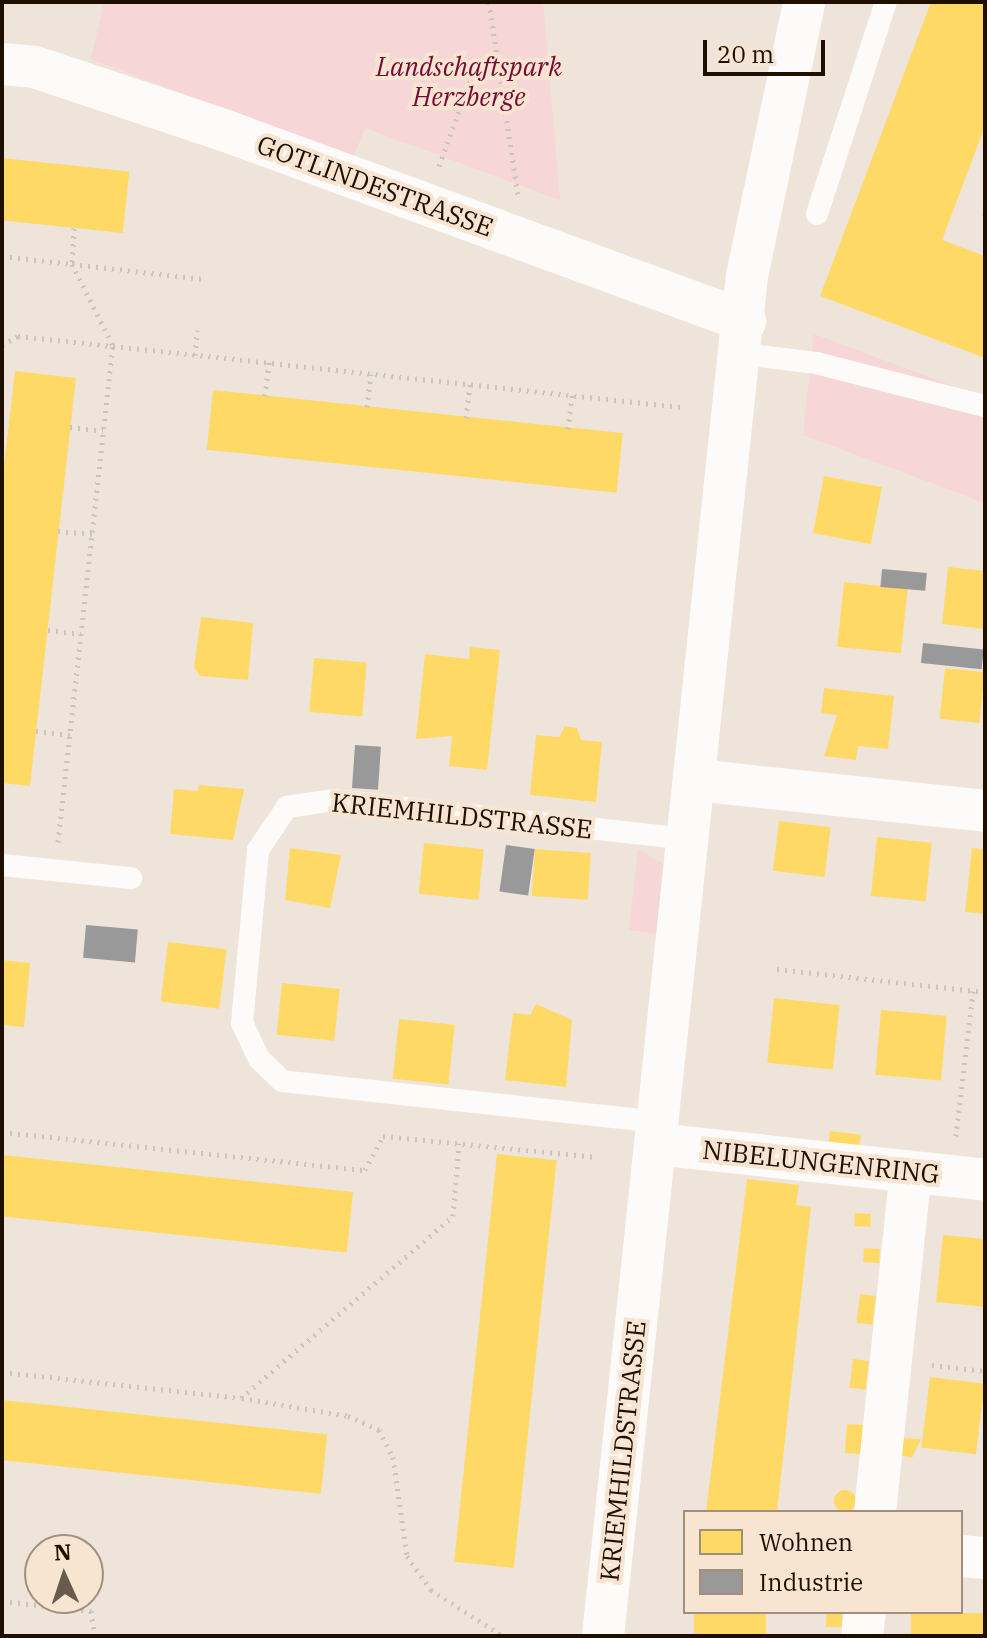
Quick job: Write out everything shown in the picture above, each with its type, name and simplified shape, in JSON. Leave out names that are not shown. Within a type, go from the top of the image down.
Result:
[{"type":"street","name":"KRIEMHILDSTRASSE","points":[[603,1636],[744,338],[747,276],[804,2]]},
{"type":"street","name":"GOTLINDESTRASSE","points":[[2,64],[35,67],[217,128],[744,338]]},
{"type":"street","points":[[696,780],[985,811]]},
{"type":"street","name":"NIBELUNGENRING","points":[[657,1133],[968,1178]]},
{"type":"street","points":[[875,1510],[911,1172]]},
{"type":"street","points":[[963,1556],[985,1558]]},
{"type":"street","points":[[862,1636],[865,1614]]},
{"type":"lane","points":[[817,214],[886,2]]},
{"type":"lane","points":[[744,338],[816,363],[985,406]]},
{"type":"lane","name":"KRIEMHILDSTRASSE","points":[[657,1133],[282,1081],[259,1059],[242,1023],[258,850],[287,807],[334,800],[689,839]]},
{"type":"lane","points":[[2,865],[131,878]]},
{"type":"path","points":[[489,2],[518,195]]},
{"type":"path","points":[[439,167],[472,76],[499,74]]},
{"type":"path","points":[[54,870],[113,346],[72,264],[74,228]]},
{"type":"path","points":[[2,256],[202,279]]},
{"type":"path","points":[[195,355],[197,330]]},
{"type":"path","points":[[2,345],[18,336],[681,407]]},
{"type":"path","points":[[265,396],[269,361]]},
{"type":"path","points":[[367,407],[371,374]]},
{"type":"path","points":[[466,418],[470,384]]},
{"type":"path","points":[[568,429],[572,395]]},
{"type":"path","points":[[70,427],[103,431]]},
{"type":"path","points":[[58,531],[92,534]]},
{"type":"path","points":[[48,630],[81,634]]},
{"type":"path","points":[[36,731],[70,735]]},
{"type":"path","points":[[777,969],[985,992]]},
{"type":"path","points":[[968,1178],[973,991]]},
{"type":"path","points":[[2,1132],[365,1170],[383,1136],[597,1157]]},
{"type":"path","points":[[241,1398],[453,1216],[459,1143]]},
{"type":"path","points":[[891,1361],[985,1371]]},
{"type":"path","points":[[2,1372],[241,1398],[348,1416],[379,1430],[393,1457],[407,1556],[431,1590],[503,1636]]},
{"type":"path","points":[[2,1601],[91,1611],[95,1636]]},
{"type":"green space","name":"Landschaftspark Herzberge","points":[[104,2],[543,2],[560,200],[365,128],[353,158],[91,59]]},
{"type":"green space","points":[[814,334],[985,398],[985,503],[803,435]]},
{"type":"green space","points":[[638,849],[663,864],[657,934],[629,930]]},
{"type":"building: Wohnen","points":[[931,2],[985,2],[985,126],[942,240],[985,256],[985,358],[820,296]]},
{"type":"building: Wohnen","points":[[2,158],[129,171],[123,233],[2,220]]},
{"type":"building: Wohnen","points":[[15,371],[76,378],[30,786],[2,783],[2,483]]},
{"type":"building: Wohnen","points":[[213,390],[623,433],[616,493],[207,450]]},
{"type":"building: Wohnen","points":[[824,476],[882,487],[871,544],[813,533]]},
{"type":"building: Wohnen","points":[[948,567],[985,571],[985,629],[942,624]]},
{"type":"building: Wohnen","points":[[844,582],[908,589],[901,653],[837,647]]},
{"type":"building: Wohnen","points":[[201,617],[253,623],[248,680],[200,676],[194,667]]},
{"type":"building: Wohnen","points":[[470,647],[500,650],[487,770],[449,766],[452,736],[416,739],[425,654],[469,659]]},
{"type":"building: Wohnen","points":[[314,658],[367,663],[362,716],[309,712]]},
{"type":"building: Wohnen","points":[[945,668],[985,672],[979,723],[940,719]]},
{"type":"building: Wohnen","points":[[824,688],[894,696],[888,749],[858,746],[856,760],[824,756],[837,715],[821,713]]},
{"type":"building: Wohnen","points":[[565,726],[577,728],[581,740],[602,742],[596,802],[530,795],[536,735],[559,737]]},
{"type":"building: Wohnen","points":[[199,785],[244,789],[233,840],[170,834],[174,789],[198,791]]},
{"type":"building: Wohnen","points":[[779,821],[831,827],[825,877],[773,871]]},
{"type":"building: Wohnen","points":[[877,837],[932,843],[926,901],[871,896]]},
{"type":"building: Wohnen","points":[[424,843],[484,849],[478,900],[419,894]]},
{"type":"building: Wohnen","points":[[290,848],[341,855],[330,908],[285,900]]},
{"type":"building: Wohnen","points":[[972,848],[985,850],[985,914],[965,912]]},
{"type":"building: Wohnen","points":[[535,849],[591,853],[588,900],[532,896]]},
{"type":"building: Wohnen","points":[[168,942],[227,949],[219,1009],[161,1002]]},
{"type":"building: Wohnen","points":[[2,960],[30,963],[24,1027],[2,1025]]},
{"type":"building: Wohnen","points":[[282,983],[340,989],[334,1041],[277,1035]]},
{"type":"building: Wohnen","points":[[774,998],[840,1005],[833,1070],[767,1063]]},
{"type":"building: Wohnen","points":[[536,1004],[572,1020],[566,1087],[505,1080],[513,1013],[530,1015]]},
{"type":"building: Wohnen","points":[[881,1010],[947,1016],[941,1081],[875,1075]]},
{"type":"building: Wohnen","points":[[399,1019],[455,1025],[448,1085],[393,1079]]},
{"type":"building: Wohnen","points":[[830,1131],[861,1135],[859,1153],[828,1149]]},
{"type":"building: Wohnen","points":[[497,1154],[557,1160],[514,1568],[454,1562]]},
{"type":"building: Wohnen","points":[[2,1155],[353,1192],[347,1253],[2,1216]]},
{"type":"building: Wohnen","points":[[747,1179],[799,1185],[796,1205],[811,1207],[777,1510],[706,1510]]},
{"type":"building: Wohnen","points":[[855,1213],[871,1214],[870,1227],[854,1226]]},
{"type":"building: Wohnen","points":[[943,1235],[985,1239],[985,1307],[936,1302]]},
{"type":"building: Wohnen","points":[[864,1248],[880,1249],[879,1263],[863,1262]]},
{"type":"building: Wohnen","points":[[860,1294],[876,1296],[872,1325],[856,1323]]},
{"type":"building: Wohnen","points":[[853,1359],[869,1361],[865,1390],[849,1388]]},
{"type":"building: Wohnen","points":[[930,1377],[985,1384],[976,1454],[921,1447]]},
{"type":"building: Wohnen","points":[[2,1400],[327,1434],[321,1494],[2,1460]]},
{"type":"building: Wohnen","points":[[847,1424],[863,1425],[861,1454],[845,1453]]},
{"type":"building: Wohnen","points":[[903,1438],[921,1439],[912,1458],[901,1455]]},
{"type":"building: Wohnen","points":[[845,1490],[855,1497],[853,1509],[837,1509],[834,1501],[837,1493]]},
{"type":"building: Wohnen","points":[[985,1613],[985,1636],[911,1636],[911,1614]]},
{"type":"building: Wohnen","points":[[694,1614],[766,1614],[766,1636],[694,1636]]},
{"type":"building: Wohnen","points":[[826,1614],[842,1614],[842,1627],[826,1627]]},
{"type":"building: Industrie","points":[[882,569],[927,573],[925,591],[880,587]]},
{"type":"building: Industrie","points":[[923,643],[984,649],[982,669],[921,663]]},
{"type":"building: Industrie","points":[[355,745],[381,747],[378,790],[352,788]]},
{"type":"building: Industrie","points":[[506,845],[535,849],[528,896],[499,892]]},
{"type":"building: Industrie","points":[[86,925],[138,930],[135,962],[83,958]]}]
